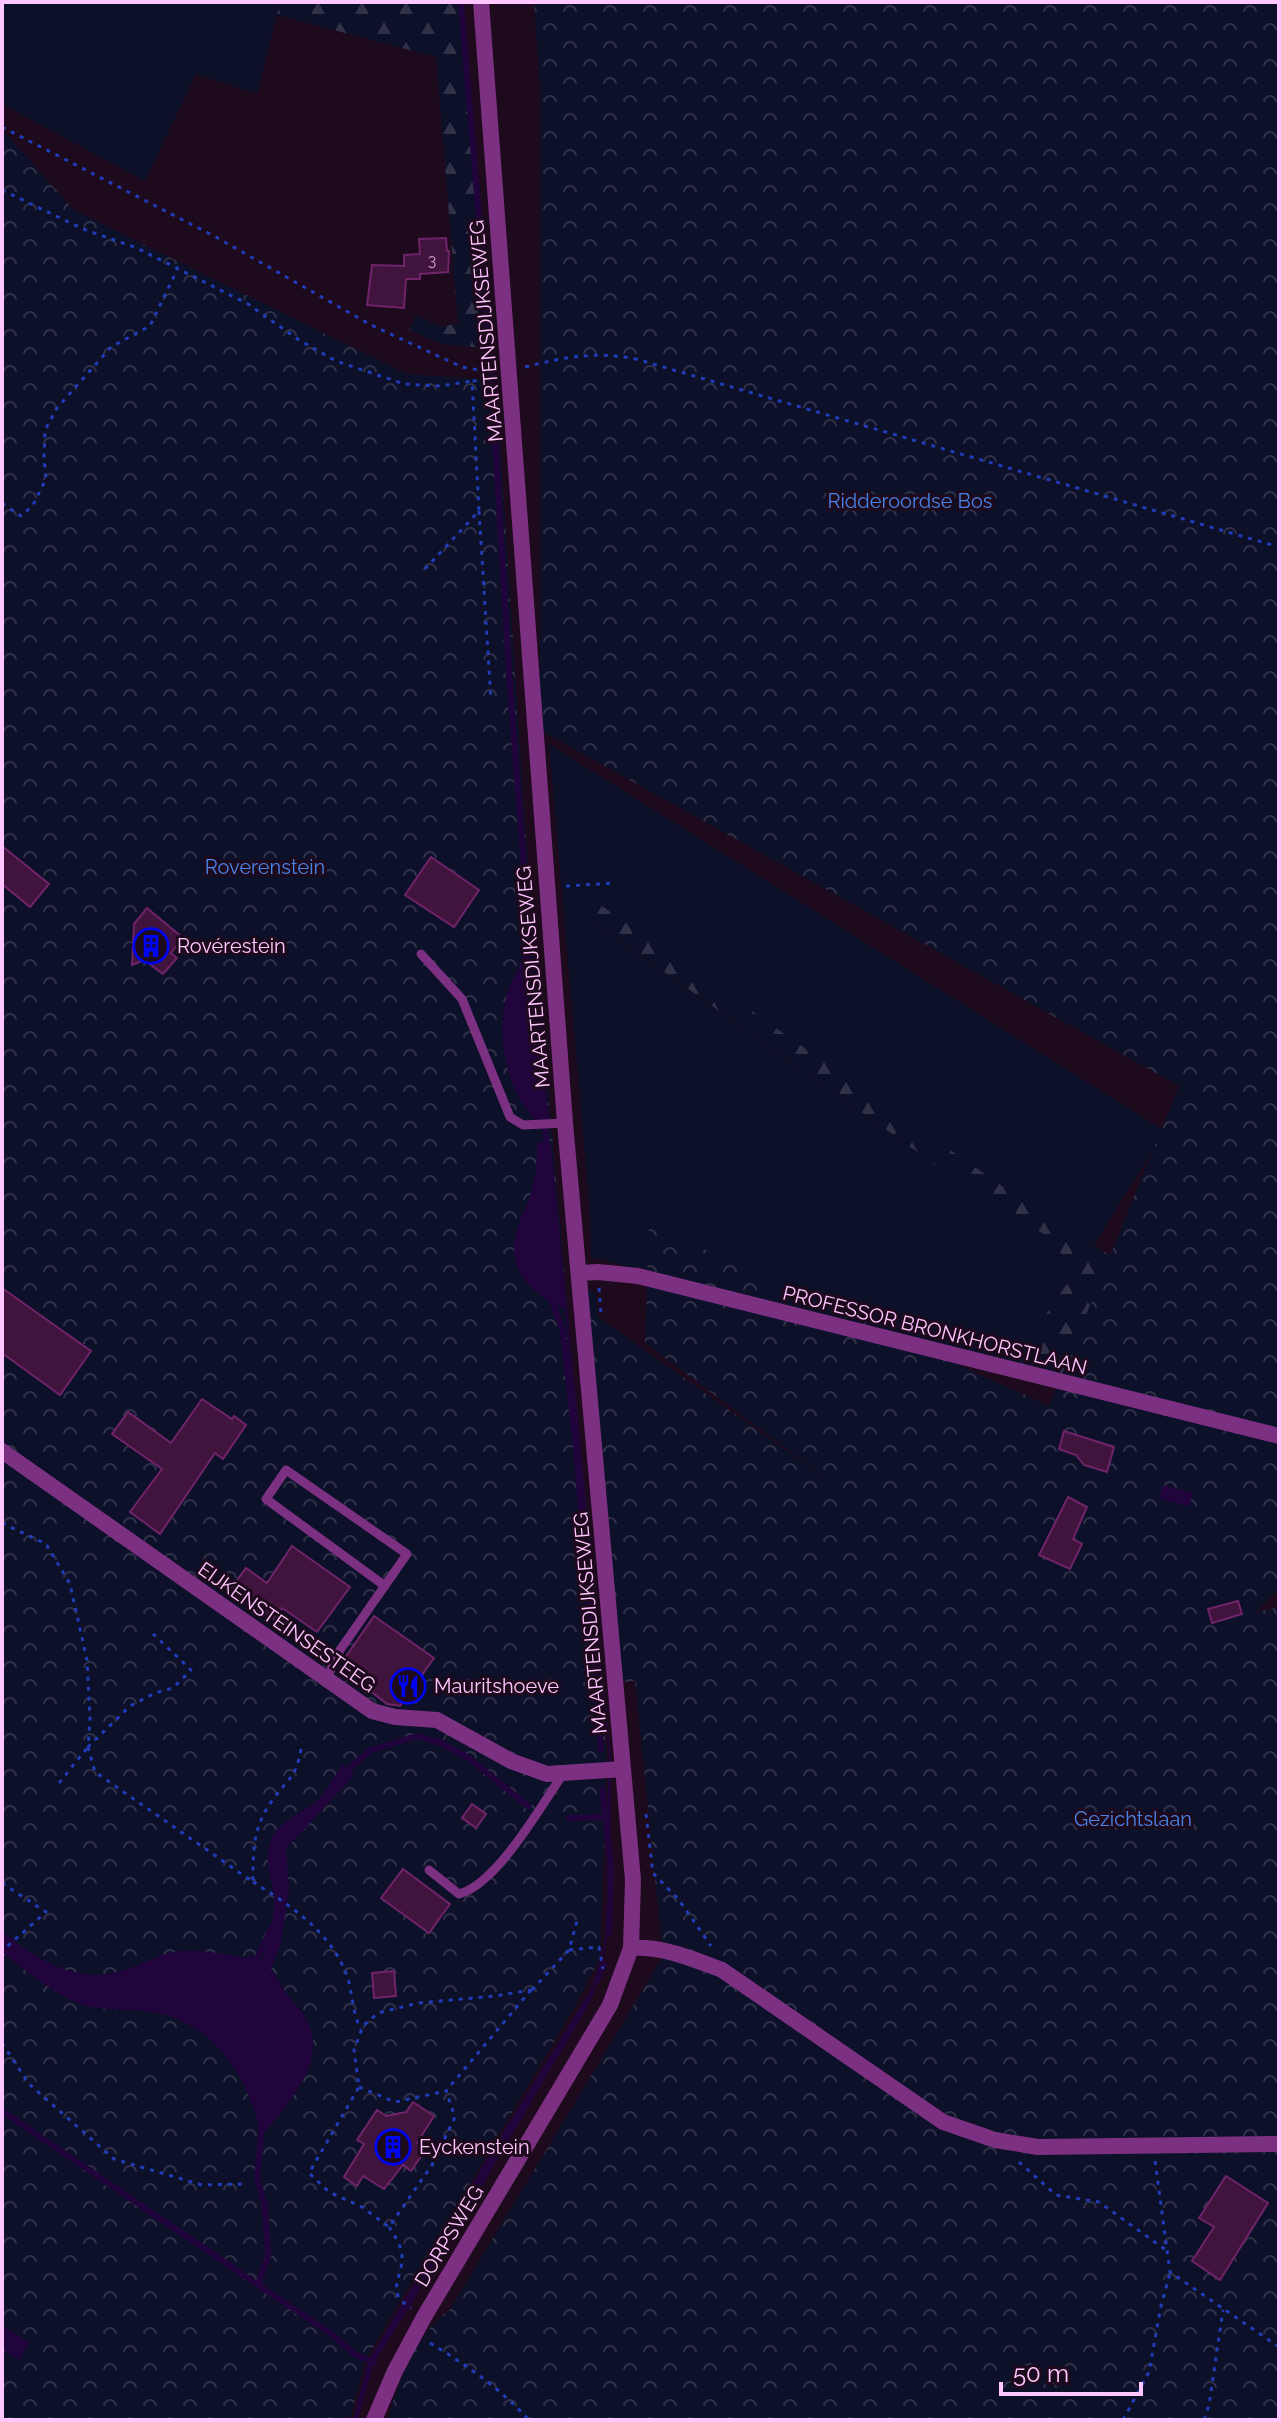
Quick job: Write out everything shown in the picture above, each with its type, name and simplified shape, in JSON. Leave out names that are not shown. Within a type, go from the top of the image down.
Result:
[{"type":"street","name":"MAARTENSDIJKSEWEG","points":[[481,2],[516,368],[565,1123],[633,1880],[631,1948]]},
{"type":"street","name":"PROFESSOR BRONKHORSTLAAN","points":[[580,1273],[638,1276],[1279,1436]]},
{"type":"street","name":"EIJKENSTEINSESTEEG","points":[[2,1451],[372,1711],[437,1720],[511,1761],[547,1774],[623,1769]]},
{"type":"street","points":[[631,1948],[643,1947],[683,1955],[722,1970],[943,2122],[995,2140],[1038,2147],[1279,2144]]},
{"type":"street","name":"DORPSWEG","points":[[374,2420],[395,2371],[424,2317],[601,2022],[631,1948]]},
{"type":"lane","points":[[421,954],[462,999],[510,1117],[523,1125],[565,1123]]},
{"type":"lane","points":[[326,1680],[340,1650],[385,1586],[407,1554],[286,1470],[266,1499],[385,1586]]},
{"type":"lane","points":[[429,1870],[459,1894],[472,1890],[507,1855],[563,1774]]},
{"type":"path","points":[[2,127],[122,188],[371,325],[462,367],[486,373],[587,353],[636,359],[1279,547]]},
{"type":"path","points":[[2,190],[83,229],[137,248],[248,304],[299,340],[336,361],[404,384],[440,386],[496,380]]},
{"type":"path","points":[[2,503],[21,516],[33,505],[46,479],[45,430],[57,408],[111,347],[150,326],[177,270]]},
{"type":"path","points":[[472,381],[491,700]]},
{"type":"path","points":[[425,569],[479,511]]},
{"type":"path","points":[[557,889],[572,885],[614,883]]},
{"type":"path","points":[[2,1523],[46,1544],[70,1584],[87,1660],[88,1747],[95,1772],[288,1905],[317,1930],[340,1956],[353,1994],[357,2022],[362,2030]]},
{"type":"path","points":[[59,1783],[88,1747],[130,1706],[173,1688],[191,1670],[150,1631]]},
{"type":"path","points":[[253,1882],[253,1841],[274,1798],[297,1772],[301,1749]]},
{"type":"path","points":[[646,1813],[653,1873],[679,1900],[718,1955],[722,1970]]},
{"type":"path","points":[[2,1883],[46,1912],[2,1951]]},
{"type":"path","points":[[359,2087],[395,2102],[446,2091],[569,1950],[577,1921]]},
{"type":"path","points":[[569,1950],[599,1947],[604,1976]]},
{"type":"path","points":[[413,2309],[402,2303],[395,2287],[402,2257],[389,2227],[362,2207],[329,2192],[309,2173],[359,2087],[354,2050],[362,2030],[378,2013],[418,2003],[531,1990]]},
{"type":"path","points":[[2,2043],[29,2084],[114,2159],[202,2185],[243,2184]]},
{"type":"path","points":[[389,2227],[432,2165],[455,2117],[446,2091]]},
{"type":"path","points":[[995,2140],[1056,2195],[1099,2202],[1168,2252]]},
{"type":"path","points":[[1123,2420],[1149,2372],[1170,2272],[1153,2144]]},
{"type":"path","points":[[1170,2272],[1279,2347]]},
{"type":"path","points":[[1204,2420],[1209,2405],[1223,2308]]},
{"type":"path","points":[[416,2335],[494,2386],[529,2420]]},
{"type":"green space","points":[[2,2],[280,2],[257,94],[196,74],[145,181],[2,104]]},
{"type":"green space","points":[[280,2],[462,2],[485,348],[441,344],[409,330],[416,315],[441,327],[458,323],[436,57],[277,15]]},
{"type":"green space","points":[[534,2],[1279,2],[1279,1589],[1255,1613],[1279,1607],[1279,2420],[388,2420],[403,2375],[418,2345],[449,2311],[663,1956],[635,1681],[608,1683],[572,1286],[596,1292],[598,1317],[835,1485],[645,1343],[649,1224],[1049,1406],[1179,1086],[540,730],[540,90]]},
{"type":"green space","name":"Roverenstein","points":[[2,129],[74,210],[407,374],[496,380],[526,838],[607,1758],[600,1958],[574,2008],[365,2361],[350,2420],[2,2420]]},
{"type":"green space","points":[[549,744],[1165,1131],[1094,1245],[1062,1228],[583,915],[1002,1212],[1052,1238],[1073,1275],[1012,1364],[591,1257],[590,1213]]},
{"type":"green space","points":[[586,895],[1062,1228],[1094,1245],[1279,1371],[1279,1432],[1012,1364],[1073,1275],[1052,1238],[1002,1212],[583,914]]},
{"type":"shaded area","points":[[529,943],[549,1119],[536,1121],[525,1108],[509,1075],[503,1037],[506,999]]},
{"type":"shaded area","points":[[537,1142],[551,1145],[611,1758],[607,1940],[592,1999],[373,2365],[358,2420],[353,2420],[368,2362],[593,1986],[605,1940],[609,1758],[565,1310],[534,1289],[519,1271],[515,1259],[518,1227],[534,1180]]},
{"type":"shaded area","points":[[1163,1485],[1193,1493],[1189,1507],[1159,1498]]},
{"type":"shaded area","points":[[342,1764],[354,1775],[286,1849],[289,1889],[281,1943],[271,1969],[304,2015],[311,2031],[313,2047],[303,2080],[261,2136],[249,2095],[239,2076],[227,2058],[197,2030],[178,2019],[157,2013],[102,2008],[73,2001],[41,1982],[2,1952],[2,1931],[44,1960],[91,1975],[125,1970],[160,1956],[183,1951],[244,1958],[253,1956],[261,1962],[274,1909],[268,1855],[271,1840],[285,1822],[318,1800]]},
{"type":"shaded area","points":[[2,2325],[30,2343],[19,2360],[2,2349]]},
{"type":"building","points":[[446,238],[448,272],[420,274],[420,279],[406,279],[404,308],[367,305],[372,265],[404,266],[404,255],[420,254],[419,239]]},
{"type":"building","points":[[2,846],[49,884],[30,907],[2,884]]},
{"type":"building","points":[[431,857],[479,890],[454,927],[405,895]]},
{"type":"building","name":"Rovérestein","points":[[147,908],[183,938],[171,953],[177,958],[163,974],[144,960],[132,965],[134,924]]},
{"type":"building","points":[[2,1288],[91,1351],[60,1395],[2,1353]]},
{"type":"building","points":[[202,1399],[246,1425],[223,1459],[215,1453],[160,1534],[130,1512],[162,1469],[112,1434],[128,1412],[171,1443]]},
{"type":"building","points":[[1064,1431],[1114,1447],[1107,1472],[1084,1465],[1076,1455],[1059,1449]]},
{"type":"building","points":[[1068,1497],[1087,1507],[1073,1539],[1082,1544],[1070,1569],[1039,1555]]},
{"type":"building","points":[[292,1546],[350,1587],[317,1632],[282,1608],[274,1619],[231,1588],[246,1568],[267,1583]]},
{"type":"building","points":[[1238,1601],[1242,1614],[1212,1623],[1208,1609]]},
{"type":"building","points":[[374,1616],[434,1658],[400,1706],[387,1704],[360,1683],[367,1673],[345,1658]]},
{"type":"building","points":[[472,1804],[486,1814],[476,1828],[462,1818]]},
{"type":"building","points":[[403,1869],[450,1904],[429,1933],[381,1898]]},
{"type":"building","points":[[394,1971],[396,1996],[374,1998],[372,1973]]},
{"type":"building","name":"Eyckenstein","points":[[413,2102],[434,2116],[417,2143],[426,2149],[411,2171],[403,2165],[384,2189],[363,2176],[357,2186],[344,2177],[364,2144],[357,2140],[377,2110],[386,2116],[406,2112]]},
{"type":"building","points":[[1226,2176],[1268,2203],[1220,2280],[1192,2261],[1214,2227],[1199,2218]]},
{"type":"waterway","points":[[461,2],[489,337],[528,948]]},
{"type":"waterway","points":[[545,1123],[547,1152]]},
{"type":"waterway","points":[[551,1298],[563,1331],[576,1446],[601,1750]]},
{"type":"waterway","points":[[345,1772],[371,1750],[417,1736],[441,1743],[470,1759],[528,1806]]},
{"type":"waterway","points":[[602,1789],[611,1866],[609,1934]]},
{"type":"waterway","points":[[569,1818],[606,1817]]},
{"type":"waterway","points":[[254,1965],[273,1925]]},
{"type":"waterway","points":[[596,1982],[604,1964]]},
{"type":"waterway","points":[[2,2111],[258,2285]]},
{"type":"waterway","points":[[262,2126],[257,2178],[265,2207],[268,2256],[258,2285],[330,2333],[353,2353],[374,2363]]},
{"type":"place","name":"Rovérestein","points":[[151,946]]},
{"type":"place","name":"Mauritshoeve","points":[[408,1686]]},
{"type":"place","name":"Eyckenstein","points":[[393,2147]]},
{"type":"park label","name":"Ridderoordse Bos","points":[[910,501]]},
{"type":"park label","name":"Gezichtslaan","points":[[1133,1819]]}]
